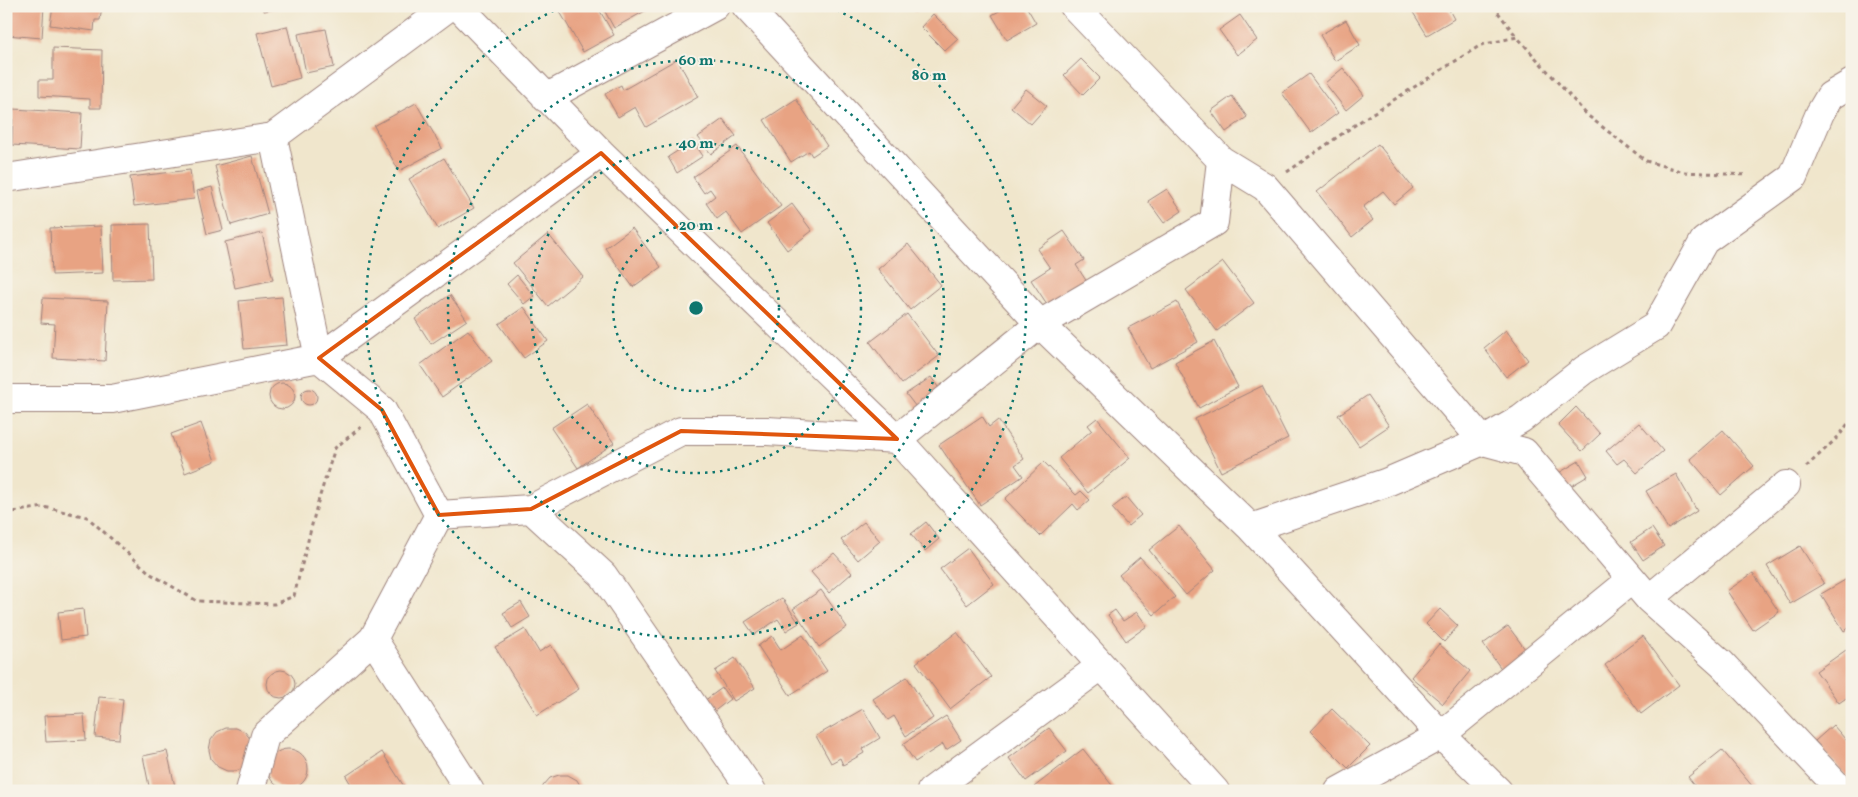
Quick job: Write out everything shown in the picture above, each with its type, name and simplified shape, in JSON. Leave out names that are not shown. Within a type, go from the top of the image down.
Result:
[{"type":"street","points":[[6,178],[273,137],[450,6]]},
{"type":"street","points":[[458,6],[601,153],[897,439],[1215,791]]},
{"type":"street","points":[[546,98],[715,6]]},
{"type":"street","points":[[746,6],[1040,324],[1251,528],[1441,735],[1498,791]]},
{"type":"street","points":[[1074,6],[1221,160],[1265,187],[1483,441],[1524,452],[1640,589],[1722,664],[1842,791]]},
{"type":"street","points":[[1251,528],[1385,484],[1483,441],[1520,419],[1584,370],[1656,326],[1704,241],[1793,177],[1820,113],[1830,96],[1852,83]]},
{"type":"street","points":[[273,137],[319,358],[382,410],[439,515]]},
{"type":"street","points":[[6,398],[112,399],[319,358],[601,153]]},
{"type":"street","points":[[439,515],[531,509],[681,431],[767,431],[897,439],[1040,324],[1214,222],[1221,160]]},
{"type":"street","points":[[1339,791],[1441,735],[1786,485]]},
{"type":"street","points":[[531,509],[604,575],[752,791]]},
{"type":"street","points":[[250,791],[265,736],[373,639],[439,515]]},
{"type":"street","points":[[373,639],[470,791]]},
{"type":"street","points":[[931,791],[1101,666]]},
{"type":"path","points":[[1493,6],[1517,37],[1587,115],[1646,161],[1684,172],[1793,177]]},
{"type":"path","points":[[1265,187],[1366,118],[1481,45],[1517,37]]},
{"type":"path","points":[[6,513],[44,507],[87,517],[151,574],[197,601],[274,604],[294,596],[317,505],[335,448],[382,410]]},
{"type":"path","points":[[1786,485],[1839,436],[1852,418]]},
{"type":"highlighted area","points":[[601,153],[897,439],[681,431],[531,509],[439,515],[382,410],[319,358]]},
{"type":"building","points":[[6,6],[44,6],[42,38],[6,35]]},
{"type":"building","points":[[53,6],[102,7],[100,20],[95,20],[94,31],[50,25]]},
{"type":"building","points":[[263,6],[283,6],[283,7],[264,11]]},
{"type":"building","points":[[565,6],[597,6],[614,35],[583,52],[559,10]]},
{"type":"building","points":[[602,6],[654,6],[614,28]]},
{"type":"building","points":[[910,6],[922,6],[915,12]]},
{"type":"building","points":[[1008,6],[1026,6],[1036,23],[1007,40],[992,15]]},
{"type":"building","points":[[1409,6],[1447,6],[1454,19],[1427,35]]},
{"type":"building","points":[[933,14],[958,39],[945,51],[921,27]]},
{"type":"building","points":[[1240,15],[1257,40],[1237,55],[1219,30]]},
{"type":"building","points":[[1346,20],[1360,45],[1335,61],[1320,35]]},
{"type":"building","points":[[287,26],[300,78],[271,86],[257,33]]},
{"type":"building","points":[[326,29],[334,67],[306,73],[298,34]]},
{"type":"building","points":[[53,48],[102,50],[101,108],[90,108],[90,99],[39,96],[39,80],[53,80]]},
{"type":"building","points":[[677,59],[698,97],[646,127],[635,107],[618,117],[605,94],[621,85],[623,90]]},
{"type":"building","points":[[1081,59],[1100,78],[1083,95],[1064,75]]},
{"type":"building","points":[[1343,68],[1364,95],[1346,110],[1325,83]]},
{"type":"building","points":[[1309,74],[1338,113],[1311,133],[1282,93]]},
{"type":"building","points":[[1026,89],[1047,106],[1031,124],[1011,107]]},
{"type":"building","points":[[1232,96],[1247,117],[1226,132],[1211,111]]},
{"type":"building","points":[[796,99],[827,146],[812,156],[809,151],[791,162],[764,120]]},
{"type":"building","points":[[416,103],[442,148],[399,171],[374,126]]},
{"type":"building","points":[[13,109],[82,113],[80,149],[12,145]]},
{"type":"building","points":[[723,119],[736,136],[711,154],[698,137]]},
{"type":"building","points":[[693,141],[703,156],[677,173],[668,157]]},
{"type":"building","points":[[1378,144],[1413,188],[1394,204],[1383,191],[1363,207],[1373,220],[1352,237],[1317,192]]},
{"type":"building","points":[[737,146],[781,206],[742,234],[726,212],[717,219],[706,203],[715,196],[710,189],[704,193],[693,177]]},
{"type":"building","points":[[252,156],[268,214],[231,225],[215,166]]},
{"type":"building","points":[[444,158],[474,208],[438,229],[409,179]]},
{"type":"building","points":[[190,170],[194,199],[134,206],[130,177]]},
{"type":"building","points":[[212,187],[223,230],[207,234],[197,191]]},
{"type":"building","points":[[1167,189],[1182,211],[1164,223],[1148,201]]},
{"type":"building","points":[[792,204],[812,231],[787,250],[767,223]]},
{"type":"building","points":[[150,224],[152,279],[113,280],[112,225]]},
{"type":"building","points":[[101,226],[103,273],[52,275],[50,228]]},
{"type":"building","points":[[632,228],[661,267],[633,287],[605,248]]},
{"type":"building","points":[[1064,231],[1084,260],[1076,265],[1087,282],[1049,307],[1031,280],[1050,268],[1037,249]]},
{"type":"building","points":[[262,233],[273,280],[235,288],[225,242]]},
{"type":"building","points":[[548,234],[583,277],[548,306],[513,263]]},
{"type":"building","points":[[908,244],[941,285],[910,310],[878,269]]},
{"type":"building","points":[[1223,262],[1254,303],[1217,331],[1186,290]]},
{"type":"building","points":[[517,275],[534,296],[524,304],[507,284]]},
{"type":"building","points":[[450,295],[467,320],[431,344],[415,319]]},
{"type":"building","points":[[282,297],[287,345],[244,349],[239,301]]},
{"type":"building","points":[[43,298],[108,301],[105,361],[53,358],[55,324],[41,323]]},
{"type":"building","points":[[1177,302],[1198,342],[1150,368],[1128,328]]},
{"type":"building","points":[[524,307],[548,341],[524,358],[499,324]]},
{"type":"building","points":[[907,314],[939,356],[902,384],[870,342]]},
{"type":"building","points":[[468,330],[492,361],[442,397],[420,365]]},
{"type":"building","points":[[1506,330],[1528,360],[1506,377],[1484,348]]},
{"type":"building","points":[[1214,341],[1238,387],[1199,408],[1175,362]]},
{"type":"building","points":[[931,377],[943,394],[919,411],[906,394]]},
{"type":"building","points":[[282,383],[291,387],[295,396],[291,405],[282,409],[273,405],[269,396],[273,387]]},
{"type":"building","points":[[1262,386],[1288,438],[1221,472],[1195,419]]},
{"type":"building","points":[[309,389],[315,391],[317,397],[315,403],[309,405],[303,403],[301,397],[303,391]]},
{"type":"building","points":[[1368,395],[1389,426],[1359,446],[1338,415]]},
{"type":"building","points":[[587,404],[614,443],[578,468],[551,428]]},
{"type":"building","points":[[1576,407],[1600,434],[1582,451],[1558,425]]},
{"type":"building","points":[[982,416],[989,427],[998,420],[1024,459],[1015,465],[1023,476],[980,505],[939,445]]},
{"type":"building","points":[[1097,418],[1130,458],[1088,493],[1059,458],[1092,430],[1088,425]]},
{"type":"building","points":[[201,423],[215,461],[185,473],[171,434]]},
{"type":"building","points":[[1639,423],[1663,451],[1637,473],[1624,459],[1617,464],[1606,451]]},
{"type":"building","points":[[1723,430],[1754,466],[1721,495],[1690,459]]},
{"type":"building","points":[[1579,461],[1588,476],[1566,489],[1557,474]]},
{"type":"building","points":[[1044,462],[1076,495],[1081,491],[1090,500],[1078,510],[1073,504],[1040,536],[1005,499]]},
{"type":"building","points":[[1676,474],[1697,511],[1668,529],[1646,491]]},
{"type":"building","points":[[1126,497],[1141,515],[1128,526],[1112,508]]},
{"type":"building","points":[[864,522],[880,541],[858,560],[841,540]]},
{"type":"building","points":[[926,522],[939,539],[925,551],[911,534]]},
{"type":"building","points":[[1179,526],[1215,570],[1186,595],[1149,550]]},
{"type":"building","points":[[1652,528],[1664,546],[1643,560],[1631,542]]},
{"type":"building","points":[[1800,546],[1824,584],[1790,604],[1767,566]]},
{"type":"building","points":[[968,548],[994,584],[967,605],[940,569]]},
{"type":"building","points":[[834,553],[852,573],[829,593],[811,572]]},
{"type":"building","points":[[1140,557],[1175,597],[1154,615],[1119,575]]},
{"type":"building","points":[[1753,573],[1779,612],[1753,630],[1727,591]]},
{"type":"building","points":[[1852,576],[1852,626],[1844,631],[1821,594]]},
{"type":"building","points":[[821,590],[847,627],[819,647],[793,609]]},
{"type":"building","points":[[782,598],[799,623],[786,631],[778,619],[754,635],[745,622]]},
{"type":"building","points":[[521,602],[530,617],[512,628],[503,613]]},
{"type":"building","points":[[83,609],[86,637],[61,640],[58,612]]},
{"type":"building","points":[[1440,609],[1458,626],[1444,642],[1426,624]]},
{"type":"building","points":[[1115,610],[1123,621],[1137,612],[1147,626],[1126,641],[1108,615]]},
{"type":"building","points":[[1508,626],[1528,653],[1503,671],[1483,644]]},
{"type":"building","points":[[525,629],[539,652],[551,645],[579,689],[537,715],[495,647]]},
{"type":"building","points":[[957,632],[991,677],[950,709],[916,663]]},
{"type":"building","points":[[803,635],[827,671],[790,695],[758,646],[772,636],[781,650]]},
{"type":"building","points":[[1643,636],[1679,685],[1641,714],[1605,665]]},
{"type":"building","points":[[1439,644],[1470,671],[1443,704],[1411,677]]},
{"type":"building","points":[[1846,650],[1852,659],[1852,694],[1839,703],[1816,671]]},
{"type":"building","points":[[735,658],[755,688],[734,701],[715,671]]},
{"type":"building","points":[[281,670],[291,674],[295,684],[291,694],[281,698],[271,694],[267,684],[271,674]]},
{"type":"building","points":[[907,677],[933,718],[906,736],[894,716],[888,720],[873,699]]},
{"type":"building","points":[[722,688],[730,699],[712,713],[704,701]]},
{"type":"building","points":[[99,697],[123,699],[119,739],[95,737]]},
{"type":"building","points":[[863,709],[880,738],[862,749],[864,753],[843,765],[840,758],[831,763],[816,736]]},
{"type":"building","points":[[1332,709],[1370,746],[1348,768],[1311,731]]},
{"type":"building","points":[[84,714],[86,740],[46,742],[44,716]]},
{"type":"building","points":[[946,716],[961,740],[946,750],[943,744],[915,762],[903,744]]},
{"type":"building","points":[[1833,725],[1852,747],[1852,774],[1848,778],[1815,741]]},
{"type":"building","points":[[226,728],[236,728],[245,732],[251,740],[245,767],[236,771],[227,771],[218,767],[211,759],[209,750],[211,740],[217,732]]},
{"type":"building","points":[[1049,728],[1067,751],[1026,781],[1009,758]]},
{"type":"building","points":[[292,749],[299,752],[305,758],[308,769],[307,777],[299,786],[292,789],[284,789],[277,786],[269,777],[268,765],[271,758],[280,750]]},
{"type":"building","points":[[1083,749],[1115,789],[1113,791],[1037,791],[1034,787]]},
{"type":"building","points":[[1722,750],[1753,787],[1748,791],[1699,791],[1688,777]]},
{"type":"building","points":[[167,751],[176,791],[150,791],[143,756]]},
{"type":"building","points":[[382,752],[407,791],[355,791],[346,776]]},
{"type":"building","points":[[568,775],[577,780],[583,791],[542,791],[543,786],[550,778]]},
{"type":"building","points":[[426,785],[429,791],[417,791]]}]
